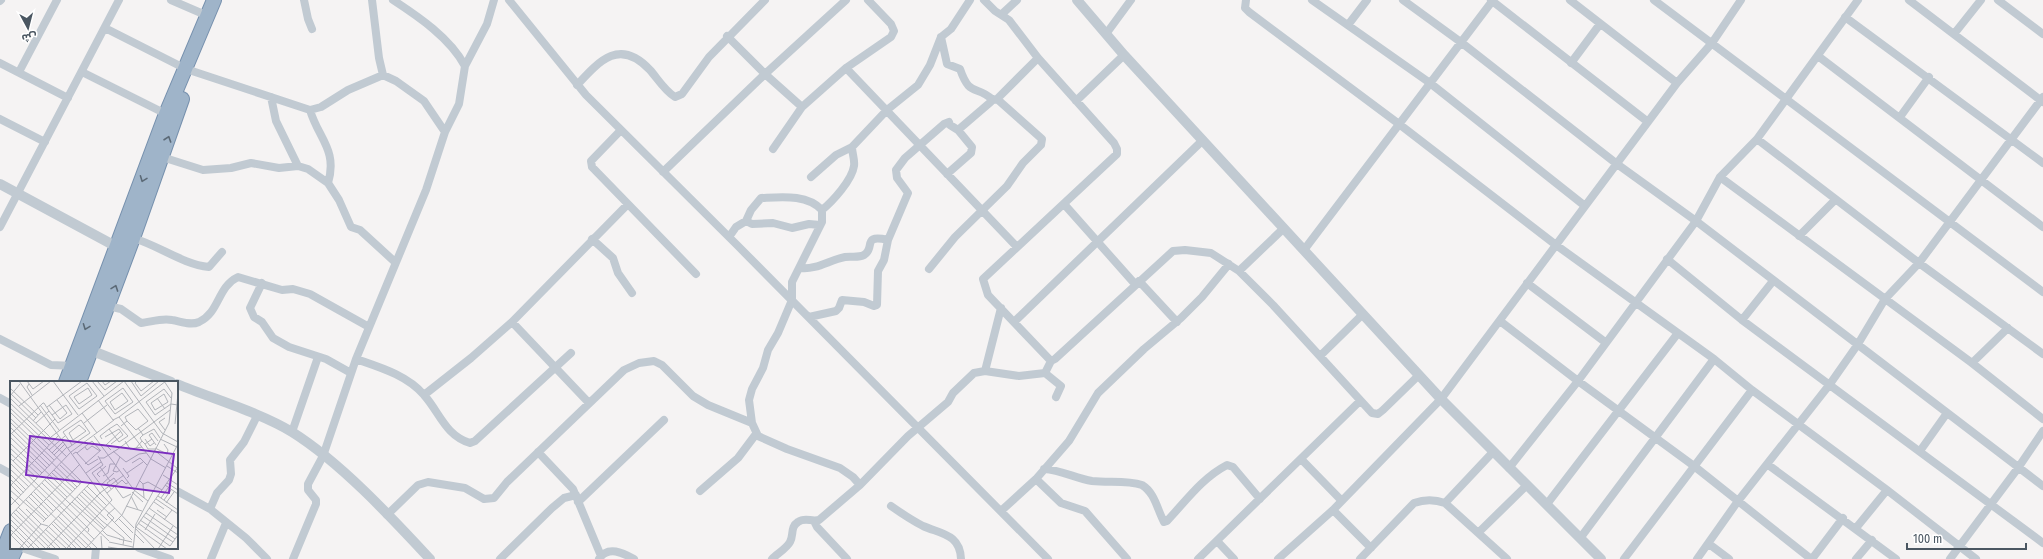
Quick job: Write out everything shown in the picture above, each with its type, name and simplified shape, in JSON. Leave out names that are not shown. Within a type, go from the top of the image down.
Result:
[{"type":"highway","points":[[85,348],[108,306],[162,157],[189,70],[214,0]]},
{"type":"highway","points":[[67,381],[78,367],[117,247],[166,114],[189,70],[222,0]]},
{"type":"highway","points":[[78,367],[79,381]]},
{"type":"highway","points":[[0,559],[9,540]]},
{"type":"highway","points":[[9,540],[11,559]]},
{"type":"street","points":[[19,72],[57,0]]},
{"type":"street","points":[[0,227],[119,0]]},
{"type":"street","points":[[171,0],[208,16]]},
{"type":"street","points":[[304,0],[312,29]]},
{"type":"street","points":[[372,0],[377,47],[383,75]]},
{"type":"street","points":[[393,0],[437,33],[458,53],[465,66]]},
{"type":"street","points":[[293,559],[316,504],[308,486],[323,456],[356,359],[426,190],[444,132],[459,104],[465,66],[487,24],[494,0]]},
{"type":"street","points":[[509,0],[577,85],[1048,559]]},
{"type":"street","points":[[577,85],[595,65],[618,53],[625,53],[631,55],[649,69],[665,90],[675,97],[682,94],[709,56],[727,36],[765,0]]},
{"type":"street","points":[[663,172],[765,74],[846,0]]},
{"type":"street","points":[[773,149],[802,107],[846,68],[884,44],[891,37],[894,31],[891,24],[868,0]]},
{"type":"street","points":[[811,177],[836,155],[852,147],[887,110],[918,85],[930,65],[942,37],[951,29],[970,0]]},
{"type":"street","points":[[984,0],[995,11],[1002,14],[1009,20],[1038,58],[1114,143],[1117,149],[1117,154],[983,279],[988,295],[1052,361]]},
{"type":"street","points":[[1002,14],[1017,0]]},
{"type":"street","points":[[1077,0],[1124,54],[1441,399],[1509,468],[1581,537],[1601,559]]},
{"type":"street","points":[[1106,34],[1132,0]]},
{"type":"street","points":[[1246,0],[1245,8],[1249,12],[1399,124],[1556,245],[1714,359],[1752,390],[1887,490],[1976,559]]},
{"type":"street","points":[[1312,0],[1430,83],[1586,206]]},
{"type":"street","points":[[1348,25],[1366,0]]},
{"type":"street","points":[[1403,0],[1462,43],[1617,164],[1696,220],[2043,486]]},
{"type":"street","points":[[1304,250],[1462,43],[1492,0],[1648,122]]},
{"type":"street","points":[[1570,0],[1677,83]]},
{"type":"street","points":[[1654,0],[2043,292]]},
{"type":"street","points":[[1509,468],[1578,381],[1605,342],[1696,220],[1720,177],[1757,140],[1858,0]]},
{"type":"street","points":[[1697,559],[1710,544],[1738,502],[1797,424],[1830,384],[1858,344],[1885,300],[1919,263],[2042,100],[1909,0]]},
{"type":"street","points":[[1954,34],[1981,0]]},
{"type":"street","points":[[1998,0],[2043,34]]},
{"type":"street","points":[[1278,559],[1333,510],[1341,500],[1441,399],[1677,83],[1712,43],[1737,1]]},
{"type":"street","points":[[1845,17],[1929,77],[2043,163]]},
{"type":"street","points":[[1571,63],[1600,24]]},
{"type":"street","points":[[105,28],[189,70],[310,110],[321,107],[348,90],[383,75],[396,81],[424,101],[444,132]]},
{"type":"street","points":[[727,36],[765,74],[802,107]]},
{"type":"street","points":[[929,269],[955,238],[1007,186],[1023,163],[1041,145],[1042,139],[995,99],[985,92],[974,91],[965,84],[960,69],[948,64],[942,37]]},
{"type":"street","points":[[1076,101],[1124,54]]},
{"type":"street","points":[[1818,56],[2043,227]]},
{"type":"street","points":[[958,130],[995,99],[1038,58]]},
{"type":"street","points":[[0,63],[68,98]]},
{"type":"street","points":[[846,68],[1017,247]]},
{"type":"street","points":[[82,72],[166,114]]},
{"type":"street","points":[[1900,117],[1929,77]]},
{"type":"street","points":[[271,97],[276,121],[298,166]]},
{"type":"street","points":[[310,110],[313,121],[326,143],[330,154],[331,164],[328,183]]},
{"type":"street","points":[[0,118],[45,142]]},
{"type":"street","points":[[809,317],[838,310],[842,300],[864,302],[874,306],[877,305],[878,271],[884,260],[888,240],[908,193],[897,178],[896,170],[905,158],[921,146],[944,124],[949,122],[950,125],[958,130],[972,147],[971,152],[947,174]]},
{"type":"street","points":[[621,130],[591,161],[591,164],[696,274]]},
{"type":"street","points":[[1014,322],[1203,140]]},
{"type":"street","points":[[1757,140],[1834,200],[2043,354]]},
{"type":"street","points":[[822,210],[831,202],[850,176],[854,166],[852,147]]},
{"type":"street","points":[[162,157],[200,170],[231,168],[251,163],[279,168],[298,166],[308,170],[328,183],[339,200],[351,227],[360,230],[395,262]]},
{"type":"street","points":[[1720,177],[1972,363],[2043,420]]},
{"type":"street","points":[[0,184],[117,247]]},
{"type":"street","points":[[729,237],[736,227],[746,221],[751,210],[761,198],[799,198],[817,205],[822,210],[823,217],[820,225],[792,282],[792,300],[778,333],[768,350],[763,368],[752,389],[749,400],[752,423],[756,434],[767,441],[840,468],[854,477],[860,485]]},
{"type":"street","points":[[1799,236],[1834,200]]},
{"type":"street","points":[[424,395],[471,358],[512,322],[628,204]]},
{"type":"street","points":[[1064,204],[1137,282],[1177,322]]},
{"type":"street","points":[[746,221],[752,224],[773,224],[792,228],[809,224],[820,225]]},
{"type":"street","points":[[1239,271],[1284,228]]},
{"type":"street","points":[[133,238],[147,242],[186,262],[204,267],[209,267],[222,252]]},
{"type":"street","points":[[800,268],[812,268],[845,257],[862,256],[865,254],[872,240],[876,238],[888,240]]},
{"type":"street","points":[[592,239],[613,258],[618,273],[632,292]]},
{"type":"street","points":[[1045,374],[1052,361],[1137,282],[1174,251],[1180,250],[1211,253],[1239,271],[1372,413],[1378,414],[1384,410],[1419,375]]},
{"type":"street","points":[[1667,259],[1742,320],[2043,543]]},
{"type":"street","points":[[1001,511],[1036,479],[1069,441],[1098,393],[1144,349],[1177,322],[1202,297],[1229,264]]},
{"type":"street","points":[[108,306],[121,309],[141,323],[170,320],[191,324],[198,322],[214,309],[223,289],[229,281],[238,277],[282,290],[293,289],[310,294],[369,327]]},
{"type":"street","points":[[1742,320],[1774,281]]},
{"type":"street","points":[[262,283],[250,304],[250,312],[262,322],[273,338],[289,347],[318,357],[351,372]]},
{"type":"street","points":[[1527,283],[1605,342]]},
{"type":"street","points":[[985,371],[1001,308]]},
{"type":"street","points":[[1320,356],[1363,314]]},
{"type":"street","points":[[1500,321],[1578,381],[1694,466],[1812,559],[1843,518]]},
{"type":"street","points":[[512,322],[589,403]]},
{"type":"street","points":[[1972,363],[2008,328]]},
{"type":"street","points":[[1547,504],[1678,333]]},
{"type":"street","points":[[0,340],[51,365],[78,367]]},
{"type":"street","points":[[85,348],[168,381]]},
{"type":"street","points":[[356,359],[399,376],[424,395],[440,420],[454,435],[470,443],[475,441],[571,353]]},
{"type":"street","points":[[292,432],[318,357]]},
{"type":"street","points":[[1581,537],[1714,359]]},
{"type":"street","points":[[387,515],[418,485],[428,482],[465,488],[484,499],[494,498],[538,452],[624,370],[639,363],[654,361],[662,365],[693,396],[708,405],[752,423]]},
{"type":"street","points":[[772,559],[791,542],[794,526],[798,522],[806,519],[814,521],[819,520],[860,485],[893,450],[948,402],[953,393],[974,373],[985,371],[1019,376],[1045,374],[1061,386],[1056,397]]},
{"type":"street","points":[[178,384],[257,416],[292,432],[323,456],[387,515],[430,559]]},
{"type":"street","points":[[1624,559],[1752,390]]},
{"type":"street","points":[[0,398],[10,403]]},
{"type":"street","points":[[1198,559],[1302,460],[1360,401]]},
{"type":"street","points":[[1920,451],[1947,413]]},
{"type":"street","points":[[210,509],[217,493],[229,480],[231,474],[230,460],[244,442],[257,416]]},
{"type":"street","points":[[500,559],[552,508],[564,498],[578,498],[664,420]]},
{"type":"street","points":[[1950,559],[1992,504],[2043,431]]},
{"type":"street","points":[[700,491],[738,458],[756,434]]},
{"type":"street","points":[[538,452],[570,483],[578,498],[600,558],[607,552],[620,552],[634,559]]},
{"type":"street","points":[[1445,503],[1493,452]]},
{"type":"street","points":[[1302,460],[1341,500]]},
{"type":"street","points":[[1044,470],[1062,472],[1075,478],[1093,481],[1142,485],[1146,488],[1155,501],[1164,522],[1168,521],[1200,485],[1218,469],[1227,464],[1233,467],[1260,499]]},
{"type":"street","points":[[1767,464],[1843,518],[1896,559]]},
{"type":"street","points":[[0,468],[10,473]]},
{"type":"street","points":[[1036,479],[1061,503],[1085,511],[1127,559]]},
{"type":"street","points":[[1479,532],[1527,485]]},
{"type":"street","points":[[1856,528],[1887,490]]},
{"type":"street","points":[[178,493],[210,509],[246,538],[267,559]]},
{"type":"street","points":[[1360,559],[1414,503],[1423,500],[1432,500],[1445,503],[1479,532],[1507,559]]},
{"type":"street","points":[[891,506],[924,526],[939,530],[951,537],[960,548],[961,559]]},
{"type":"street","points":[[1333,510],[1371,548]]},
{"type":"street","points":[[814,521],[817,527],[847,559]]},
{"type":"street","points":[[211,559],[226,523]]},
{"type":"street","points":[[1856,559],[1872,540]]},
{"type":"street","points":[[1217,541],[1234,559]]},
{"type":"street","points":[[1710,544],[1729,559]]},
{"type":"street","points":[[25,549],[55,559]]},
{"type":"street","points":[[95,559],[96,549]]},
{"type":"street","points":[[142,549],[170,559]]}]
